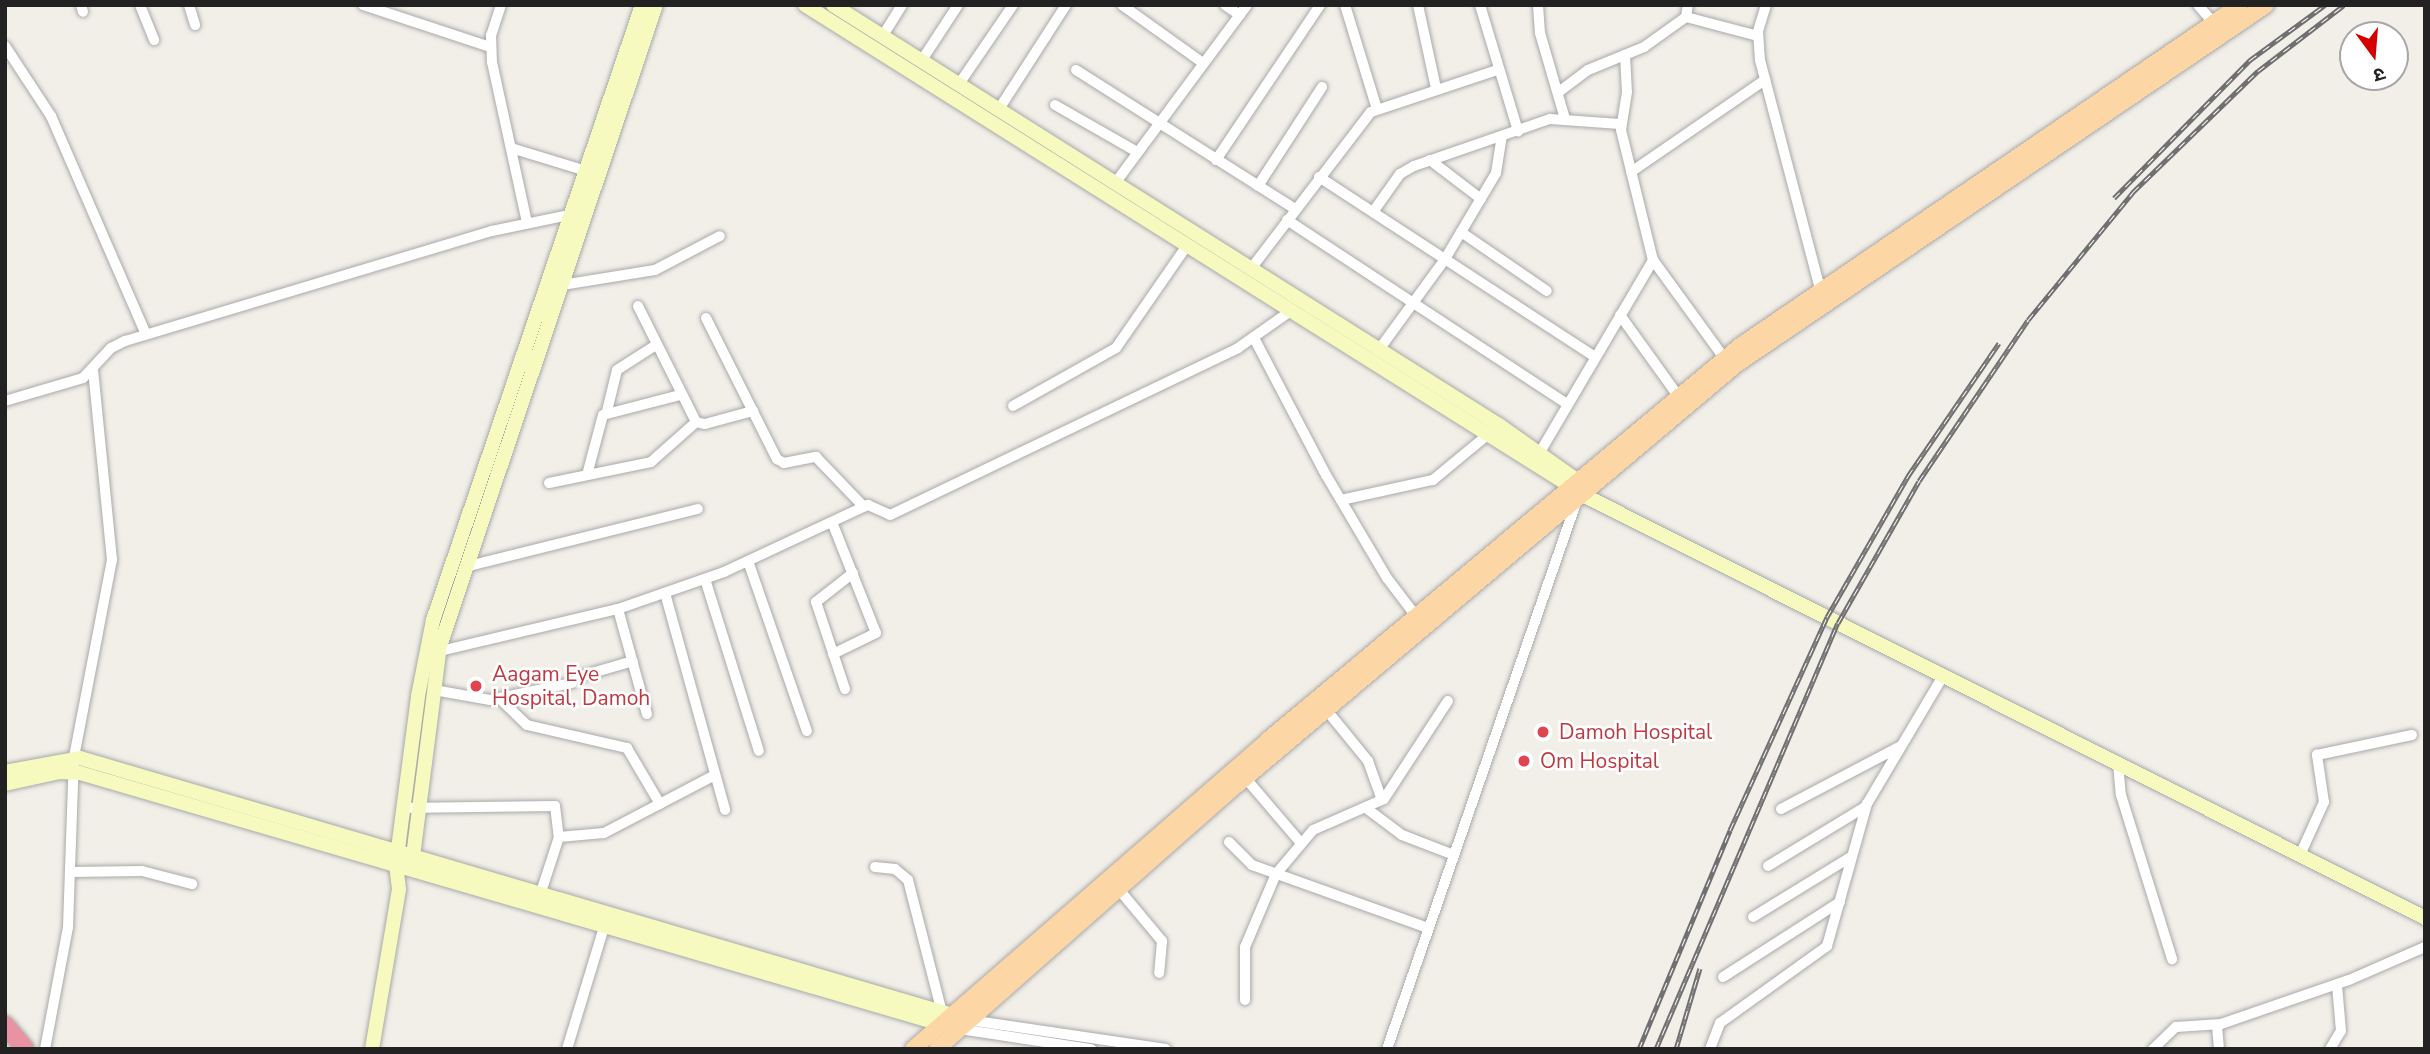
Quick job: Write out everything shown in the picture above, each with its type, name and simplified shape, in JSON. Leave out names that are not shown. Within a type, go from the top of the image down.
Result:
[{"type":"highway","points":[[5,1025],[25,1049]]},
{"type":"highway","points":[[5,1044],[10,1049]]},
{"type":"main road","points":[[493,466],[562,285],[586,171],[642,5]]},
{"type":"main road","points":[[372,1049],[399,889],[397,858],[403,808],[433,652],[578,214],[656,5]]},
{"type":"main road","points":[[805,5],[1292,310],[1495,429]]},
{"type":"main road","points":[[2218,29],[2240,5]]},
{"type":"main road","points":[[1582,491],[1679,397],[1725,359],[1822,298],[2218,29],[2266,5]]},
{"type":"main road","points":[[834,6],[1116,181],[1250,271],[1378,351],[1582,491],[1782,596],[2425,918]]},
{"type":"main road","points":[[913,1049],[1013,971],[1412,625],[1822,298]]},
{"type":"main road","points":[[399,889],[413,863],[434,690],[433,652]]},
{"type":"main road","points":[[5,772],[73,765],[952,1020]]},
{"type":"main road","points":[[5,784],[73,765]]},
{"type":"main road","points":[[484,884],[540,895],[606,920]]},
{"type":"main road","points":[[937,1049],[952,1020]]},
{"type":"street","points":[[140,5],[154,40]]},
{"type":"street","points":[[189,5],[195,25]]},
{"type":"street","points":[[363,5],[490,47]]},
{"type":"street","points":[[500,5],[490,47],[527,223]]},
{"type":"street","points":[[882,37],[902,5]]},
{"type":"street","points":[[922,60],[958,5]]},
{"type":"street","points":[[959,84],[1013,5]]},
{"type":"street","points":[[999,108],[1066,5]]},
{"type":"street","points":[[1122,5],[1203,63]]},
{"type":"street","points":[[1225,5],[1240,15]]},
{"type":"street","points":[[1116,181],[1247,5]]},
{"type":"street","points":[[1216,160],[1320,5]]},
{"type":"street","points":[[1345,5],[1377,109]]},
{"type":"street","points":[[1418,5],[1436,88]]},
{"type":"street","points":[[1480,5],[1497,70],[1518,131]]},
{"type":"street","points":[[1538,5],[1540,33],[1560,91],[1566,119]]},
{"type":"street","points":[[1686,17],[1688,5]]},
{"type":"street","points":[[1766,5],[1758,36],[1765,80],[1822,298]]},
{"type":"street","points":[[2198,5],[2218,29]]},
{"type":"street","points":[[1560,91],[1588,70],[1625,55],[1686,17],[1758,36]]},
{"type":"street","points":[[5,47],[51,117],[146,334]]},
{"type":"street","points":[[1625,55],[1627,99],[1620,124],[1653,260],[1725,359]]},
{"type":"street","points":[[1076,70],[1295,209]]},
{"type":"street","points":[[1250,271],[1319,177],[1377,109],[1497,70]]},
{"type":"street","points":[[1631,172],[1765,80]]},
{"type":"street","points":[[1258,186],[1322,88]]},
{"type":"street","points":[[1055,105],[1137,152]]},
{"type":"street","points":[[1373,212],[1400,174],[1430,160],[1550,119],[1620,124]]},
{"type":"street","points":[[1378,351],[1445,259],[1500,167],[1502,136]]},
{"type":"street","points":[[511,148],[586,171]]},
{"type":"street","points":[[1430,160],[1481,199]]},
{"type":"street","points":[[1319,177],[1594,356]]},
{"type":"street","points":[[5,401],[73,382],[93,368],[111,348],[146,334],[527,223],[578,214]]},
{"type":"street","points":[[1287,220],[1566,403]]},
{"type":"street","points":[[1461,232],[1547,291]]},
{"type":"street","points":[[562,285],[655,270],[720,236]]},
{"type":"street","points":[[1013,405],[1115,348],[1188,244]]},
{"type":"street","points":[[1537,458],[1566,403],[1653,260]]},
{"type":"street","points":[[638,306],[680,395],[696,422],[705,424],[753,411]]},
{"type":"street","points":[[433,652],[618,609],[705,579],[864,507],[871,505],[890,516],[1254,338],[1292,310]]},
{"type":"street","points":[[1620,315],[1679,397]]},
{"type":"street","points":[[706,318],[780,462],[816,457],[864,507]]},
{"type":"street","points":[[1254,338],[1412,625]]},
{"type":"street","points":[[587,475],[601,418],[607,411],[617,370],[656,345]]},
{"type":"street","points":[[45,1049],[68,928],[73,765],[112,560],[93,368]]},
{"type":"street","points":[[607,411],[680,395]]},
{"type":"street","points":[[549,483],[655,461],[696,422]]},
{"type":"street","points":[[1341,500],[1433,481],[1495,429]]},
{"type":"street","points":[[1387,1049],[1582,491]]},
{"type":"street","points":[[460,565],[698,509]]},
{"type":"street","points":[[832,522],[876,633],[833,654]]},
{"type":"street","points":[[748,561],[807,731]]},
{"type":"street","points":[[845,689],[816,602],[853,573]]},
{"type":"street","points":[[705,579],[759,751]]},
{"type":"street","points":[[665,593],[725,810]]},
{"type":"street","points":[[618,609],[648,714]]},
{"type":"street","points":[[434,690],[500,699],[633,662]]},
{"type":"street","points":[[1710,1049],[1720,1023],[1822,952],[1840,902],[1866,807],[1943,676]]},
{"type":"street","points":[[500,699],[527,724],[627,748],[660,804]]},
{"type":"street","points":[[1245,1000],[1247,939],[1276,874],[1301,843],[1320,825],[1382,800],[1448,701]]},
{"type":"street","points":[[1322,705],[1368,761],[1382,800]]},
{"type":"street","points":[[2300,855],[2324,802],[2317,755],[2412,735]]},
{"type":"street","points":[[1781,809],[1901,746]]},
{"type":"street","points":[[2119,763],[2121,795],[2172,959]]},
{"type":"street","points":[[1241,773],[1301,843]]},
{"type":"street","points":[[559,837],[597,836],[715,775]]},
{"type":"street","points":[[403,808],[550,804],[558,811],[559,837],[540,895]]},
{"type":"street","points":[[1768,866],[1866,807]]},
{"type":"street","points":[[1366,808],[1402,835],[1454,855]]},
{"type":"street","points":[[1229,842],[1245,861],[1428,928]]},
{"type":"street","points":[[1753,917],[1852,856]]},
{"type":"street","points":[[875,867],[895,869],[908,880],[952,1020]]},
{"type":"street","points":[[70,872],[127,870],[192,884]]},
{"type":"street","points":[[1114,883],[1162,941],[1159,973]]},
{"type":"street","points":[[1723,977],[1840,902]]},
{"type":"street","points":[[567,1049],[606,920]]},
{"type":"street","points":[[2153,1049],[2176,1027],[2217,1026],[2337,985],[2425,947]]},
{"type":"street","points":[[2337,985],[2341,1033],[2347,1049]]},
{"type":"street","points":[[952,1020],[1121,1046],[1166,1049]]},
{"type":"street","points":[[952,1020],[1091,1049]]},
{"type":"street","points":[[2217,1026],[2219,1049]]},
{"type":"street","points":[[2330,1049],[2341,1033]]},
{"type":"railway","points":[[2114,198],[2250,60],[2325,5]]},
{"type":"railway","points":[[1656,1049],[1838,623],[1919,481],[2028,320],[2133,192],[2258,71],[2344,5]]},
{"type":"railway","points":[[1639,1049],[1730,830],[1827,617],[1908,476],[1999,343]]},
{"type":"railway","points":[[1676,1049],[1700,968]]},
{"type":"place","name":"Aagam Eye Hospital, Damoh","points":[[476,686]]},
{"type":"place","name":"Damoh Hospital","points":[[1543,732]]},
{"type":"place","name":"Om Hospital","points":[[1524,761]]}]
